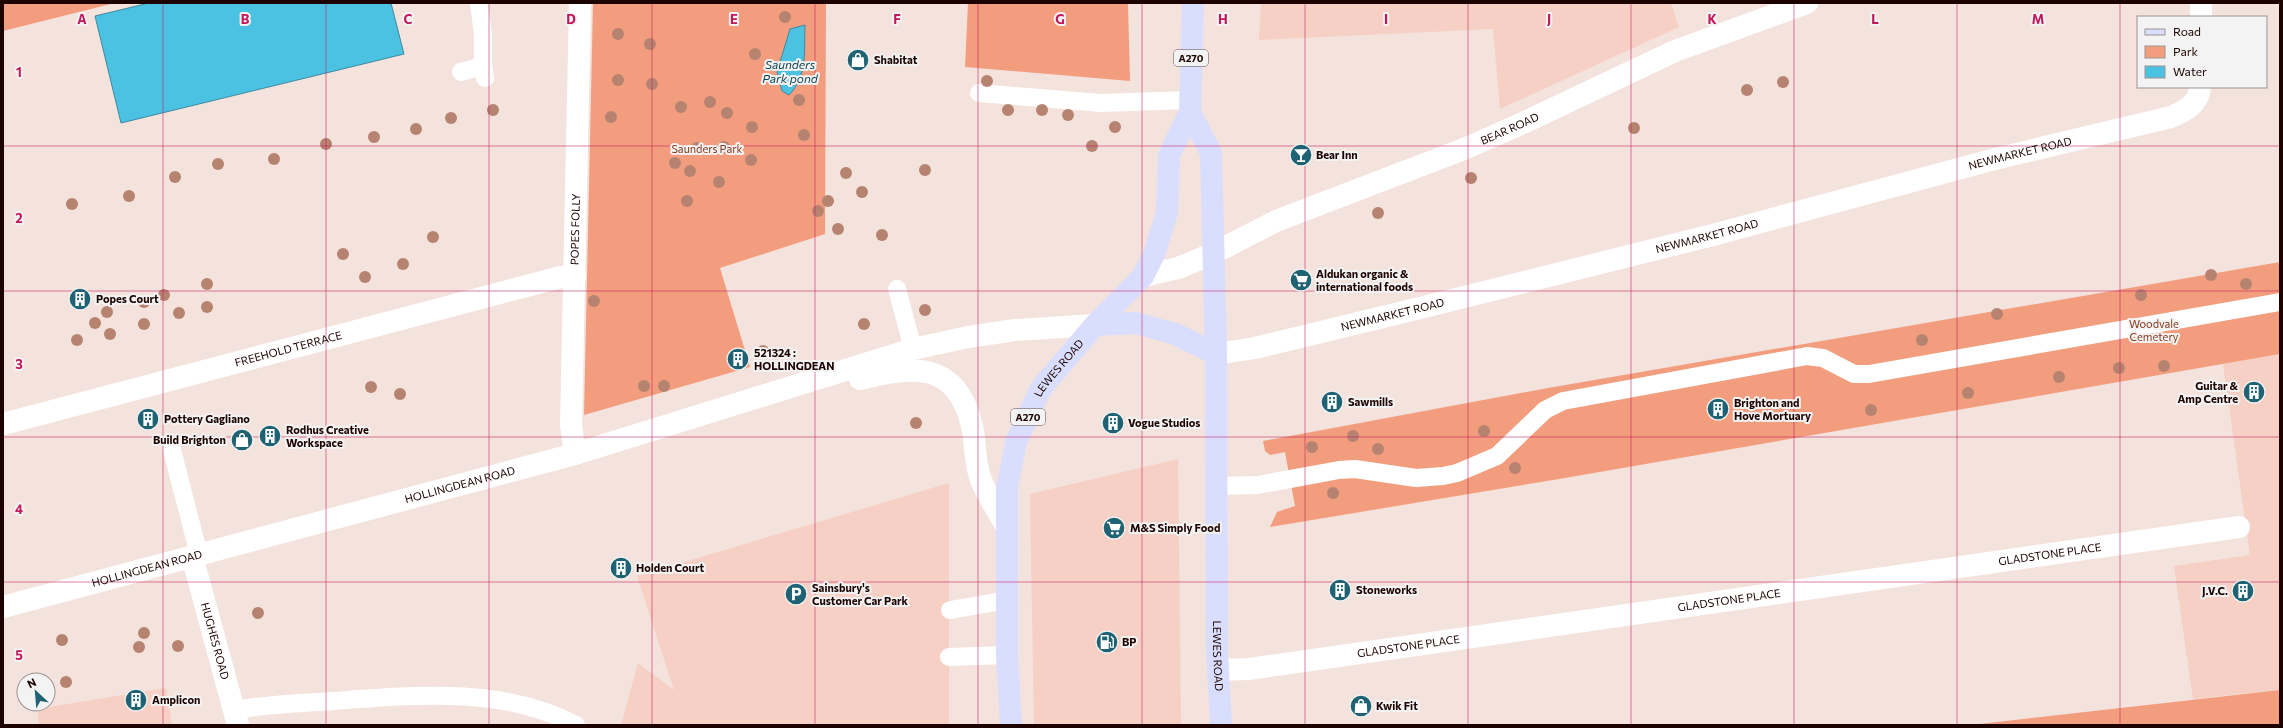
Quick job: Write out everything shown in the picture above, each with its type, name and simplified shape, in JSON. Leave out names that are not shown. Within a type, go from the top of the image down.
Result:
[{"type":"main road","name":"LEWES ROAD","points":[[1011,725],[1007,655],[1007,528],[1009,469],[1020,432],[1039,392],[1095,324],[1143,276],[1155,252],[1167,212],[1169,155],[1189,106],[1193,3]]},
{"type":"main road","name":"LEWES ROAD","points":[[1189,106],[1211,153],[1212,254],[1216,354],[1218,670],[1221,725]]},
{"type":"main road","points":[[1095,324],[1136,323],[1175,334],[1216,354]]},
{"type":"street","name":"POPES FOLLY","points":[[575,454],[571,434],[580,3]]},
{"type":"street","points":[[2201,16],[2202,3]]},
{"type":"street","name":"BEAR ROAD","points":[[1143,276],[1178,268],[1212,254],[1276,221],[1464,149],[1523,123],[1675,51],[1799,4]]},
{"type":"street","name":"NEWMARKET ROAD","points":[[1216,354],[1255,348],[1712,235],[1995,159],[2171,117],[2182,112],[2197,96]]},
{"type":"street","name":"FREEHOLD TERRACE","points":[[3,424],[561,277],[575,277]]},
{"type":"street","name":"HOLLINGDEAN ROAD","points":[[3,607],[575,454],[914,349],[968,337],[1015,330],[1095,324]]},
{"type":"street","points":[[813,380],[840,385],[891,372],[923,370],[937,374],[954,386],[966,404],[972,426],[980,479],[1007,528]]},
{"type":"street","name":"GLADSTONE PLACE","points":[[1218,670],[1249,669],[2239,527]]},
{"type":"street","name":"HUGHES ROAD","points":[[195,555],[236,718]]},
{"type":"lane","points":[[461,72],[484,72],[483,35],[479,3]]},
{"type":"lane","points":[[979,93],[1101,103],[1189,106]]},
{"type":"lane","points":[[896,289],[914,349]]},
{"type":"lane","points":[[1216,486],[1258,485],[1339,470],[1355,469],[1416,478],[1443,476],[1472,468],[1497,456],[1545,410],[1563,401],[1807,356],[1823,358],[1854,374],[1869,374],[2280,302]]},
{"type":"lane","points":[[172,450],[195,555]]},
{"type":"lane","points":[[950,610],[1008,600]]},
{"type":"lane","points":[[949,657],[1007,655]]},
{"type":"lane","points":[[236,718],[255,707],[359,699],[458,696],[516,703],[550,714],[576,725]]},
{"type":"shaded area","points":[[1261,3],[1671,3],[1679,27],[1500,109],[1493,29],[1259,40]]},
{"type":"shaded area","points":[[2280,354],[2280,690],[2193,699],[2174,566],[2250,555],[2223,364]]},
{"type":"shaded area","name":"BP","points":[[1178,459],[1181,725],[1034,725],[1030,494]]},
{"type":"shaded area","name":"Sainsbury's Customer Car Park","points":[[949,483],[949,725],[621,725],[638,663],[674,690],[637,576]]},
{"type":"shaded area","name":"Amplicon","points":[[166,688],[172,725],[39,725],[37,712],[56,712],[56,706]]},
{"type":"green space","points":[[3,3],[115,3],[3,31]]},
{"type":"green space","name":"Saunders Park","points":[[593,3],[826,3],[825,234],[720,268],[750,367],[584,415]]},
{"type":"green space","points":[[968,3],[1128,3],[1130,81],[965,67]]},
{"type":"green space","name":"Woodvale Cemetery","points":[[2280,262],[2280,354],[1559,479],[1270,527],[1277,512],[1295,506],[1285,452],[1270,455],[1265,451],[1263,441],[1548,388]]},
{"type":"green space","points":[[2280,690],[2280,725],[1971,725]]},
{"type":"water","points":[[149,3],[391,3],[404,54],[121,123],[95,16]]},
{"type":"water","name":"Saunders Park pond","points":[[805,25],[805,53],[802,71],[795,87],[789,95],[782,91],[777,72],[790,29]]},
{"type":"place","name":"Shabitat","points":[[858,60]]},
{"type":"place","name":"Bear Inn","points":[[1301,155]]},
{"type":"place","name":"Aldukan organic & international foods","points":[[1301,280]]},
{"type":"place","name":"Popes Court","points":[[80,299]]},
{"type":"place","name":"521324 : HOLLINGDEAN","points":[[738,359]]},
{"type":"place","name":"Guitar & Amp Centre","points":[[2254,392]]},
{"type":"place","name":"Sawmills","points":[[1332,402]]},
{"type":"place","name":"Brighton and Hove Mortuary","points":[[1718,409]]},
{"type":"place","name":"Pottery Gagliano","points":[[148,419]]},
{"type":"place","name":"Vogue Studios","points":[[1113,423]]},
{"type":"place","name":"Rodhus Creative Workspace","points":[[270,436]]},
{"type":"place","name":"Build Brighton","points":[[242,440]]},
{"type":"place","name":"M&S Simply Food","points":[[1114,528]]},
{"type":"place","name":"Holden Court","points":[[621,568]]},
{"type":"place","name":"Stoneworks","points":[[1340,590]]},
{"type":"place","name":"J.V.C.","points":[[2243,591]]},
{"type":"place","name":"Sainsbury's Customer Car Park","points":[[796,594]]},
{"type":"place","name":"BP","points":[[1107,642]]},
{"type":"place","name":"Amplicon","points":[[136,700]]},
{"type":"place","name":"Kwik Fit","points":[[1361,706]]}]
